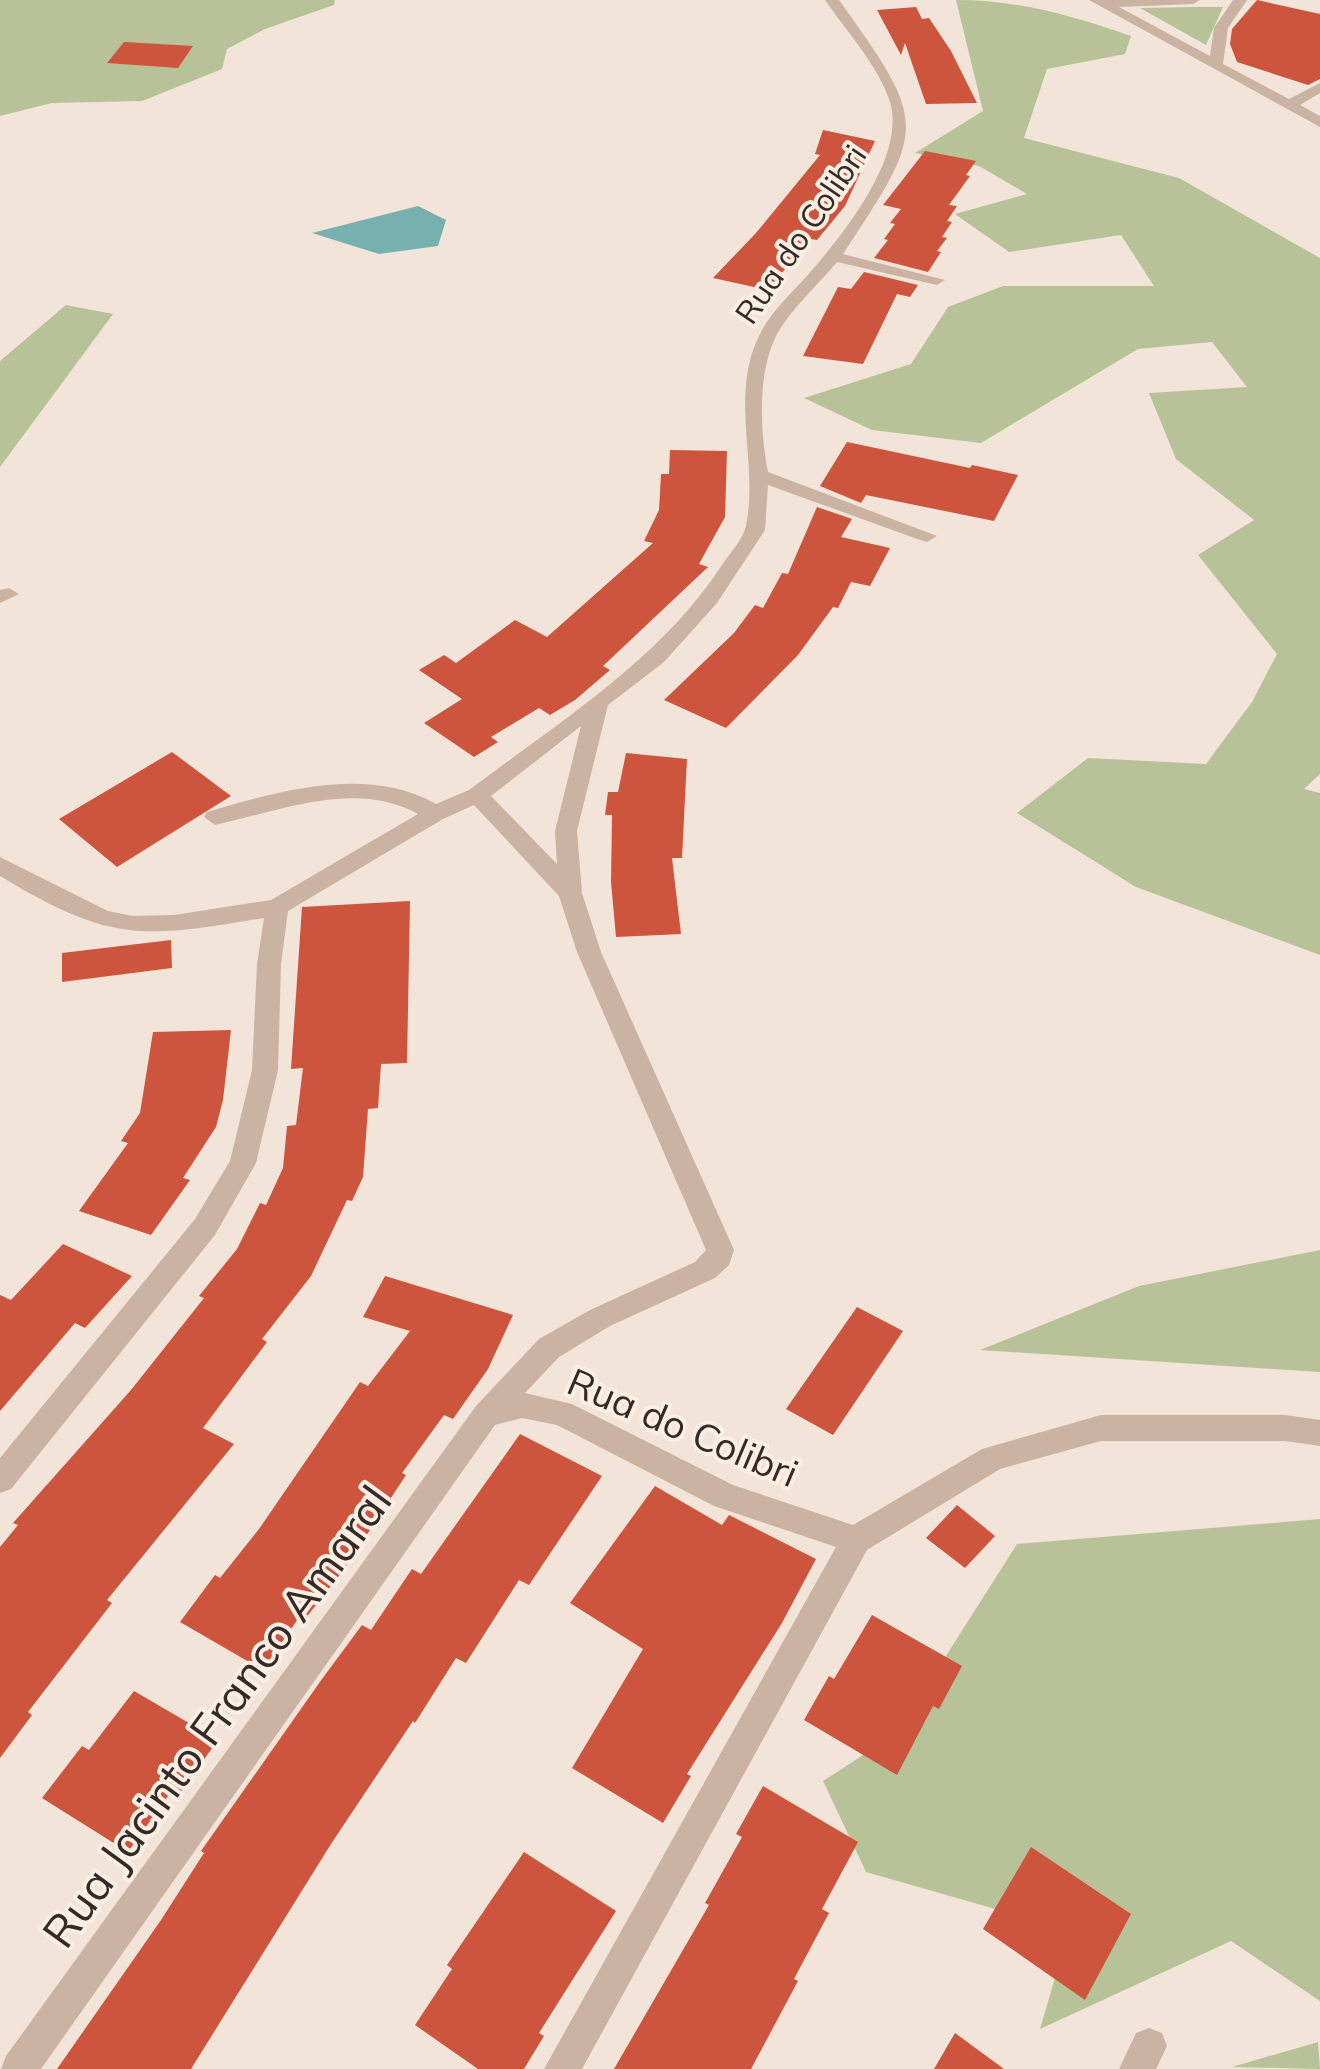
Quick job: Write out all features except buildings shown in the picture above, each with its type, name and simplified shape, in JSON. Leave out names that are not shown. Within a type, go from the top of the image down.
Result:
[{"type":"street","name":"Rua do Colibri","points":[[570,893],[476,795],[658,657],[710,599],[755,530],[759,475],[754,440],[756,374],[769,333],[832,256],[884,179],[900,141],[898,104],[879,66],[832,0]]},
{"type":"street","points":[[1100,1],[1194,0]]},
{"type":"street","points":[[1216,65],[1221,28],[1240,0]]},
{"type":"street","points":[[1100,1],[1320,122]]},
{"type":"street","points":[[1289,105],[1320,87]]},
{"type":"street","points":[[832,256],[937,280]]},
{"type":"street","points":[[759,475],[927,536]]},
{"type":"street","name":"Rua do Colibri","points":[[486,1415],[549,1348],[600,1318],[705,1270],[719,1257],[720,1250],[589,952],[570,893],[566,831],[598,702]]},
{"type":"street","points":[[215,817],[342,792],[379,791],[413,801],[434,814]]},
{"type":"street","points":[[0,865],[29,883],[113,921],[169,924],[277,907],[434,814],[476,795]]},
{"type":"street","points":[[0,1480],[204,1227],[243,1163],[264,1070],[277,907]]},
{"type":"street","name":"Rua do Colibri","points":[[486,1415],[522,1405],[562,1413],[725,1496],[856,1540]]},
{"type":"street","name":"Rua Jacinto Franco Amaral","points":[[19,2069],[486,1415]]},
{"type":"street","points":[[562,2069],[856,1540],[992,1458],[1101,1428],[1284,1428],[1320,1433]]},
{"type":"green space","points":[[0,0],[335,0],[334,5],[265,29],[227,49],[222,69],[142,101],[52,103],[0,116]]},
{"type":"green space","points":[[956,0],[1045,10],[1131,36],[1125,54],[1047,69],[1024,138],[1179,178],[1320,258],[1320,774],[1304,789],[1320,793],[1320,955],[1136,887],[1017,813],[1088,758],[1206,764],[1252,702],[1277,654],[1198,555],[1254,520],[1176,459],[1149,393],[1247,387],[1212,342],[1138,349],[981,443],[872,430],[804,398],[911,364],[948,307],[1003,286],[1154,286],[1121,235],[1009,252],[955,214],[1027,194],[979,166],[915,153],[983,111]]},
{"type":"green space","points":[[1223,7],[1206,45],[1140,8]]},
{"type":"green space","points":[[66,305],[113,314],[0,467],[0,361]]},
{"type":"green space","points":[[1320,1250],[1320,1372],[980,1350],[1139,1286]]},
{"type":"green space","points":[[1320,1519],[1320,2001],[1231,1941],[1040,2029],[1069,1930],[866,1872],[823,1781],[897,1733],[1017,1544]]},
{"type":"green space","points":[[1318,2042],[1320,2069],[1232,2067]]},
{"type":"water","points":[[418,206],[446,220],[438,246],[379,254],[312,233]]}]
